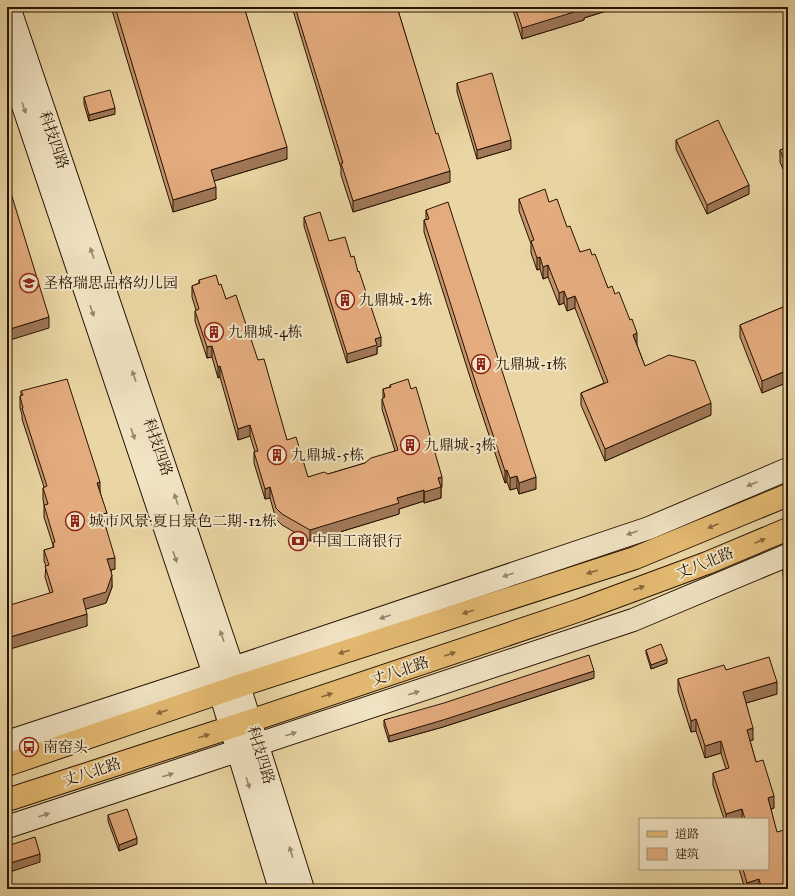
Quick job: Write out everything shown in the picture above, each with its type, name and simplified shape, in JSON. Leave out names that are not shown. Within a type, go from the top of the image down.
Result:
[{"type":"main road","name":"丈八北路","points":[[7,766],[226,680],[635,558],[788,495]]},
{"type":"main road","name":"丈八北路","points":[[7,800],[580,610],[707,563],[788,529]]},
{"type":"street","name":"科技四路","points":[[9,7],[240,724],[303,889]]},
{"type":"street","name":"科技四路","points":[[7,58],[226,680]]},
{"type":"street","points":[[7,742],[226,680],[649,528],[788,469]]},
{"type":"street","points":[[7,827],[633,620],[788,555]]},
{"type":"street","name":"科技四路","points":[[248,748],[280,889]]},
{"type":"building","points":[[115,7],[244,7],[287,147],[211,170],[216,187],[173,200]]},
{"type":"building","points":[[295,7],[397,7],[436,134],[438,133],[450,171],[353,201],[341,163],[343,163]]},
{"type":"building","points":[[515,7],[583,7],[584,9],[522,28]]},
{"type":"building","points":[[492,73],[511,140],[477,150],[457,83]]},
{"type":"building","points":[[110,90],[115,108],[89,115],[84,97]]},
{"type":"building","points":[[718,120],[749,185],[707,205],[676,140]]},
{"type":"building","points":[[788,147],[788,169],[780,150]]},
{"type":"building","points":[[545,189],[549,202],[557,199],[567,227],[570,226],[580,252],[590,249],[592,255],[595,254],[608,288],[612,286],[615,294],[619,292],[637,333],[633,335],[645,366],[669,355],[695,361],[711,403],[605,449],[581,393],[608,382],[575,296],[567,299],[564,291],[559,293],[548,265],[543,267],[540,257],[537,258],[531,241],[534,240],[519,199]]},
{"type":"building","points":[[10,190],[49,317],[7,330],[7,191]]},
{"type":"building","name":"九鼎城-1栋","points":[[448,202],[536,477],[519,483],[517,476],[510,478],[507,470],[505,471],[424,220],[429,219],[426,210]]},
{"type":"building","name":"九鼎城-2栋","points":[[320,212],[329,241],[345,237],[351,257],[354,256],[358,272],[359,271],[381,337],[375,339],[377,345],[347,354],[304,217]]},
{"type":"building","points":[[216,275],[226,299],[236,295],[258,360],[264,359],[287,440],[296,437],[308,477],[324,472],[328,474],[365,463],[371,458],[398,450],[382,399],[385,397],[383,389],[408,379],[411,389],[416,387],[442,477],[438,478],[441,487],[424,492],[424,490],[397,498],[399,503],[310,530],[282,514],[276,508],[270,487],[265,489],[254,452],[258,451],[250,425],[238,429],[220,366],[218,367],[212,346],[207,347],[195,311],[199,309],[192,286],[200,283],[199,280]]},
{"type":"building","points":[[788,305],[788,370],[762,381],[740,325]]},
{"type":"building","name":"城市风景·夏日景色二期-12栋","points":[[67,379],[100,482],[97,483],[107,513],[102,514],[115,558],[107,559],[112,575],[106,592],[83,599],[87,614],[7,638],[7,606],[53,592],[45,566],[49,565],[44,550],[54,547],[53,543],[55,542],[44,505],[48,504],[43,488],[47,486],[22,408],[20,396],[23,395],[21,391]]},
{"type":"building","points":[[788,568],[788,581],[783,570]]},
{"type":"building","points":[[661,644],[667,659],[651,665],[646,650]]},
{"type":"building","points":[[589,655],[594,671],[389,736],[384,720],[444,703]]},
{"type":"building","points":[[769,657],[777,682],[743,692],[753,728],[747,730],[756,762],[763,760],[774,796],[768,798],[777,832],[784,830],[788,843],[788,885],[775,889],[762,889],[759,879],[747,883],[743,870],[769,870],[769,818],[745,818],[742,809],[726,814],[713,773],[729,768],[721,741],[705,746],[696,719],[691,721],[678,679],[724,665],[726,670]]},
{"type":"building","points":[[127,809],[137,838],[119,845],[108,815]]},
{"type":"building","points":[[35,837],[40,854],[7,864],[7,846]]},
{"type":"place","name":"圣格瑞思品格幼儿园","points":[[29,283]]},
{"type":"place","name":"九鼎城-2栋","points":[[345,300]]},
{"type":"place","name":"九鼎城-4栋","points":[[214,332]]},
{"type":"place","name":"九鼎城-1栋","points":[[481,364]]},
{"type":"place","name":"九鼎城-3栋","points":[[410,445]]},
{"type":"place","name":"九鼎城-5栋","points":[[277,455]]},
{"type":"place","name":"城市风景·夏日景色二期-12栋","points":[[75,521]]},
{"type":"place","name":"中国工商银行","points":[[298,541]]},
{"type":"place","name":"南窑头","points":[[29,747]]}]
